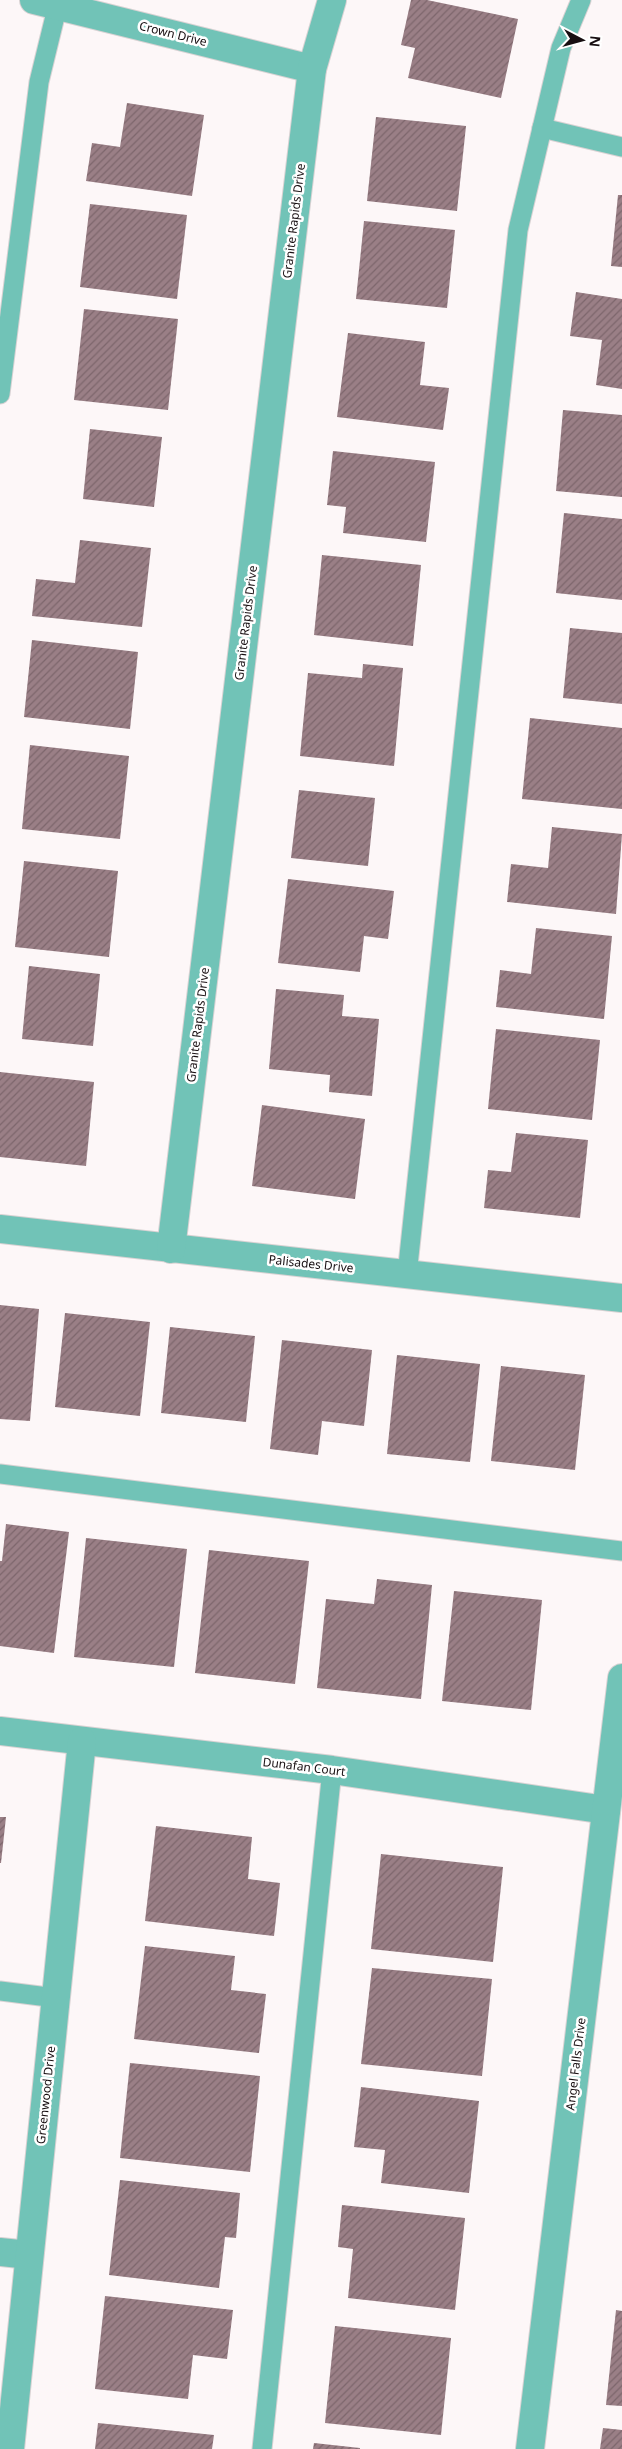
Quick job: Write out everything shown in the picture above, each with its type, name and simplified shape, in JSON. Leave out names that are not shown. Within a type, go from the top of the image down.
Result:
[{"type":"street","name":"Granite Rapids Drive","points":[[171,1249],[312,69],[332,0]]},
{"type":"street","name":"Crown Drive","points":[[50,2],[312,69]]},
{"type":"street","name":"Palisades Drive","points":[[0,1228],[171,1249],[622,1298]]},
{"type":"street","name":"Angel Falls Drive","points":[[530,2449],[622,1678]]},
{"type":"street","name":"Dunafan Court","points":[[0,1731],[332,1770],[606,1810]]},
{"type":"street","name":"Greenwood Drive","points":[[10,2449],[82,1740]]},
{"type":"street","points":[[0,2252],[29,2255]]},
{"type":"lane","points":[[407,1275],[518,230],[561,48],[581,0]]},
{"type":"lane","points":[[0,394],[50,2]]},
{"type":"lane","points":[[542,128],[622,147]]},
{"type":"lane","points":[[0,1474],[622,1551]]},
{"type":"lane","points":[[262,2449],[332,1770]]},
{"type":"lane","points":[[0,1991],[56,1998]]},
{"type":"building","points":[[411,0],[427,0],[518,19],[501,98],[408,78],[415,48],[401,45]]},
{"type":"building","points":[[127,103],[204,115],[192,196],[86,181],[92,143],[120,147]]},
{"type":"building","points":[[376,117],[466,126],[457,211],[367,201]]},
{"type":"building","points":[[618,195],[622,195],[622,267],[611,266]]},
{"type":"building","points":[[90,204],[187,215],[177,299],[80,287]]},
{"type":"building","points":[[364,221],[455,230],[447,308],[356,299]]},
{"type":"building","points":[[576,292],[622,299],[622,389],[596,385],[602,340],[570,336]]},
{"type":"building","points":[[84,309],[178,319],[168,410],[74,400]]},
{"type":"building","points":[[348,333],[425,342],[420,385],[449,388],[443,430],[337,417]]},
{"type":"building","points":[[563,410],[622,415],[622,497],[556,491]]},
{"type":"building","points":[[90,429],[162,437],[154,507],[83,499]]},
{"type":"building","points":[[333,451],[435,462],[426,542],[343,533],[346,507],[327,505]]},
{"type":"building","points":[[564,513],[622,519],[622,600],[556,593]]},
{"type":"building","points":[[80,540],[151,548],[142,627],[32,616],[36,579],[75,583]]},
{"type":"building","points":[[322,555],[421,565],[413,646],[314,635]]},
{"type":"building","points":[[570,628],[622,633],[622,704],[563,698]]},
{"type":"building","points":[[32,640],[138,652],[130,729],[24,717]]},
{"type":"building","points":[[363,664],[403,668],[394,766],[300,756],[308,673],[362,678]]},
{"type":"building","points":[[530,718],[622,728],[622,809],[522,799]]},
{"type":"building","points":[[30,745],[129,756],[120,839],[22,829]]},
{"type":"building","points":[[299,790],[375,798],[368,866],[291,858]]},
{"type":"building","points":[[552,827],[622,834],[616,914],[507,902],[511,864],[548,868]]},
{"type":"building","points":[[24,861],[118,871],[109,957],[15,947]]},
{"type":"building","points":[[288,879],[394,891],[388,939],[364,936],[360,972],[278,963]]},
{"type":"building","points":[[536,928],[612,936],[604,1019],[496,1007],[500,970],[531,974]]},
{"type":"building","points":[[29,966],[100,974],[93,1046],[22,1039]]},
{"type":"building","points":[[276,989],[344,995],[342,1016],[379,1019],[372,1096],[329,1092],[330,1075],[269,1069]]},
{"type":"building","points":[[496,1029],[600,1040],[592,1120],[488,1109]]},
{"type":"building","points":[[0,1072],[94,1082],[86,1166],[0,1157]]},
{"type":"building","points":[[262,1105],[365,1119],[355,1199],[252,1186]]},
{"type":"building","points":[[516,1133],[588,1140],[580,1218],[484,1208],[488,1170],[511,1172]]},
{"type":"building","points":[[0,1305],[39,1309],[30,1421],[0,1419]]},
{"type":"building","points":[[65,1313],[150,1322],[140,1416],[55,1407]]},
{"type":"building","points":[[170,1327],[255,1336],[246,1422],[161,1413]]},
{"type":"building","points":[[282,1340],[372,1350],[364,1426],[322,1421],[318,1455],[270,1449]]},
{"type":"building","points":[[397,1355],[480,1364],[470,1462],[387,1454]]},
{"type":"building","points":[[501,1366],[585,1375],[575,1470],[491,1461]]},
{"type":"building","points":[[6,1524],[69,1532],[54,1653],[0,1646],[0,1561],[2,1561]]},
{"type":"building","points":[[86,1538],[187,1549],[174,1667],[74,1657]]},
{"type":"building","points":[[209,1550],[309,1561],[295,1684],[195,1673]]},
{"type":"building","points":[[377,1579],[432,1585],[421,1699],[317,1688],[326,1599],[374,1604]]},
{"type":"building","points":[[454,1591],[542,1600],[531,1710],[442,1701]]},
{"type":"building","points":[[0,1817],[6,1817],[1,1863],[0,1863]]},
{"type":"building","points":[[156,1826],[252,1837],[248,1879],[280,1883],[274,1936],[145,1921]]},
{"type":"building","points":[[381,1854],[503,1867],[493,1962],[371,1949]]},
{"type":"building","points":[[145,1946],[235,1956],[231,1990],[266,1994],[259,2053],[134,2039]]},
{"type":"building","points":[[372,1968],[492,1979],[482,2076],[361,2064]]},
{"type":"building","points":[[130,2063],[260,2076],[250,2172],[120,2158]]},
{"type":"building","points":[[361,2087],[479,2101],[469,2193],[381,2183],[385,2150],[354,2147]]},
{"type":"building","points":[[120,2180],[240,2193],[236,2238],[225,2237],[219,2288],[109,2275]]},
{"type":"building","points":[[342,2205],[465,2218],[455,2310],[348,2298],[353,2249],[338,2247]]},
{"type":"building","points":[[105,2296],[233,2310],[227,2359],[193,2355],[188,2399],[95,2389]]},
{"type":"building","points":[[616,2310],[622,2311],[622,2406],[606,2405]]},
{"type":"building","points":[[335,2326],[451,2338],[441,2435],[325,2423]]},
{"type":"building","points":[[98,2423],[214,2435],[212,2449],[95,2449]]},
{"type":"building","points":[[603,2428],[622,2430],[622,2449],[600,2449]]},
{"type":"building","points":[[314,2443],[360,2448],[360,2449],[313,2449]]}]
